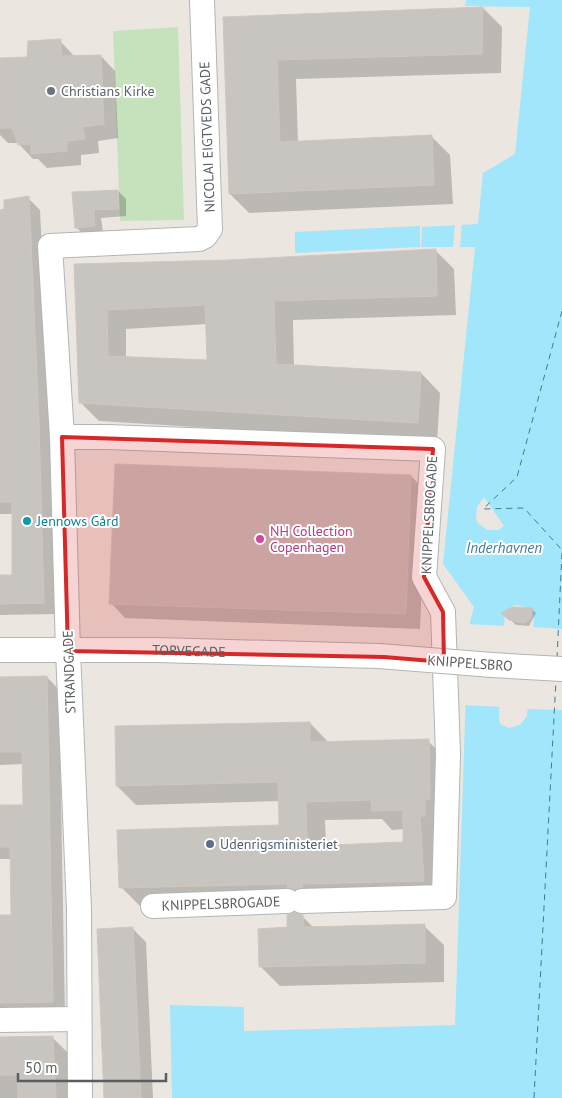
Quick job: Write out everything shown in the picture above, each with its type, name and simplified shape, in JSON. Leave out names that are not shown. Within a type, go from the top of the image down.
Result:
[{"type":"street","name":"NICOLAI EIGTVEDS GADE","points":[[50,246],[199,240],[210,229],[202,0]]},
{"type":"street","name":"STRANDGADE","points":[[50,246],[62,437],[68,651],[79,909],[80,1098]]},
{"type":"street","name":"KNIPPELSBROGADE","points":[[62,437],[107,436],[433,449],[424,577],[443,612],[448,754],[444,897],[153,906]]},
{"type":"street","name":"TORVEGADE","points":[[0,650],[34,648],[68,651],[157,650],[379,656]]},
{"type":"street","name":"KNIPPELSBRO","points":[[379,656],[562,669]]},
{"type":"street","points":[[0,1020],[79,1019]]},
{"type":"highlighted area","points":[[62,437],[433,449],[424,577],[443,612],[444,662],[384,657],[68,651]]},
{"type":"green space","points":[[178,27],[184,220],[120,221],[113,31]]},
{"type":"water","name":"Inderhavnen","points":[[466,0],[562,0],[562,1098],[172,1098],[170,1005],[244,1007],[244,1031],[455,1025],[468,630],[474,607],[443,564],[475,247],[421,247],[422,227],[478,224],[483,173],[515,154],[530,7],[465,6]],"holes":[[[514,605],[529,609],[534,618],[527,716],[520,725],[509,728],[500,724],[499,716],[505,612]]]},
{"type":"water","points":[[420,226],[420,247],[295,253],[295,232]]},
{"type":"pier","points":[[462,222],[460,249],[453,249],[455,223]]},
{"type":"pier","points":[[484,497],[504,526],[498,530],[487,530],[476,519],[477,507]]},
{"type":"pier","points":[[467,624],[507,626],[502,707],[463,705]]},
{"type":"pier","points":[[531,627],[562,629],[562,710],[525,709]]},
{"type":"building","points":[[483,7],[482,54],[277,60],[280,142],[432,135],[434,185],[229,194],[223,17]]},
{"type":"building","name":"Christians Kirke","points":[[61,39],[61,56],[101,55],[104,124],[83,127],[85,139],[67,141],[67,151],[31,154],[31,144],[18,145],[12,128],[0,128],[0,58],[27,57],[28,41]]},
{"type":"building","points":[[118,190],[119,209],[94,210],[95,226],[75,228],[72,192]]},
{"type":"building","points":[[29,196],[39,423],[44,603],[0,604],[0,575],[12,575],[12,502],[0,502],[0,210],[4,210],[4,200]]},
{"type":"building","points":[[436,249],[437,296],[274,301],[276,364],[421,372],[418,423],[79,403],[74,264],[228,260]],"holes":[[[205,305],[207,360],[108,356],[107,310]]]},
{"type":"building","name":"NH Collection Copenhagen","points":[[115,464],[411,475],[406,614],[109,604]]},
{"type":"building","points":[[512,607],[533,608],[530,619],[525,623],[509,620],[501,613]]},
{"type":"building","points":[[47,676],[53,1002],[0,1003],[0,915],[11,915],[10,847],[0,847],[0,805],[23,805],[22,752],[0,752],[0,677]]},
{"type":"building","name":"Udenrigsministeriet","points":[[310,722],[310,742],[429,739],[430,799],[425,799],[425,816],[420,816],[424,881],[302,884],[302,887],[294,890],[287,887],[287,884],[119,888],[117,830],[279,825],[278,782],[116,786],[115,726]],"holes":[[[371,800],[372,811],[403,810],[403,842],[307,846],[306,802]]]},
{"type":"building","points":[[295,912],[303,915],[304,927],[425,924],[425,963],[259,967],[258,929],[287,927],[287,915]]},
{"type":"building","points":[[133,927],[141,1098],[104,1098],[97,929]]},
{"type":"building","points":[[53,1036],[56,1098],[18,1098],[18,1075],[0,1075],[0,1037]]},
{"type":"ferry route","points":[[562,311],[517,477],[483,509],[524,508],[562,550]]},
{"type":"ferry route","points":[[557,658],[562,552]]},
{"type":"ferry route","points":[[534,1098],[556,679]]},
{"type":"place","name":"Christians Kirke","points":[[51,91]]},
{"type":"place","name":"Jennows Gård","points":[[27,521]]},
{"type":"place","name":"NH Collection Copenhagen","points":[[260,539]]},
{"type":"place","name":"Udenrigsministeriet","points":[[210,844]]}]
